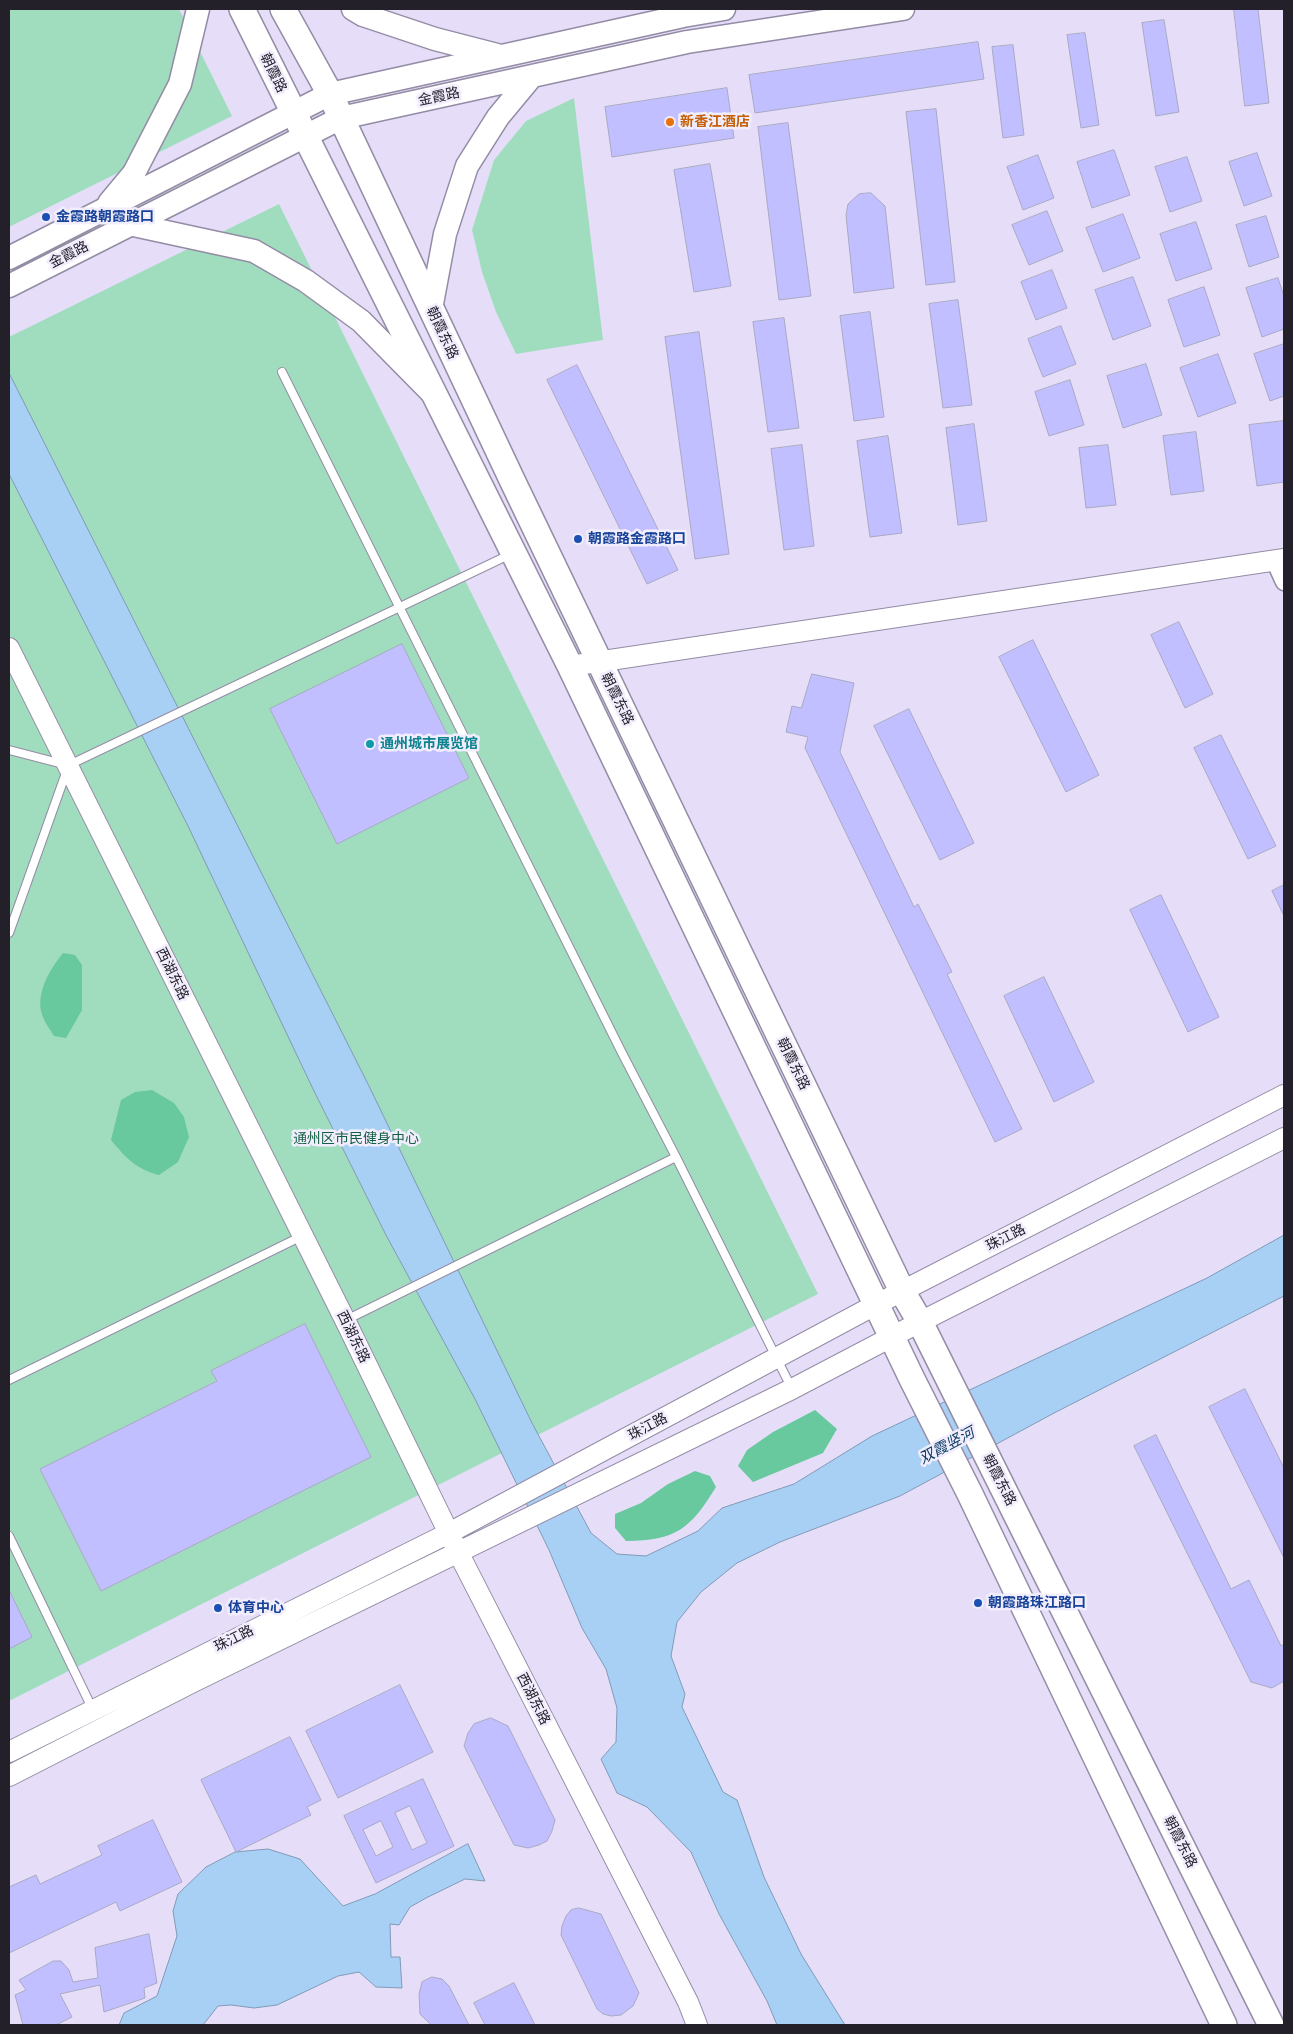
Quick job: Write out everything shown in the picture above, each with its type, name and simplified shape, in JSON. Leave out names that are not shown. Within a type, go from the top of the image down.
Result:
[{"type":"main road","points":[[102,211],[134,173],[180,84],[198,9]]},
{"type":"main road","name":"朝霞路","points":[[242,9],[306,137]]},
{"type":"main road","points":[[284,9],[330,94]]},
{"type":"main road","points":[[353,9],[363,15],[435,39],[501,56]]},
{"type":"main road","name":"金霞路","points":[[9,258],[330,94],[683,16],[724,9]]},
{"type":"main road","name":"金霞路","points":[[9,286],[341,118],[687,42],[903,9]]},
{"type":"main road","points":[[430,309],[445,234],[467,166],[498,117],[532,76]]},
{"type":"main road","name":"朝霞东路","points":[[330,94],[430,309],[902,1291],[920,1322],[999,1479],[1271,2025]]},
{"type":"main road","name":"朝霞东路","points":[[306,137],[570,666],[1224,2025]]},
{"type":"main road","points":[[129,224],[254,251],[306,281],[361,321],[435,397]]},
{"type":"street","points":[[570,666],[1279,560],[1284,582]]},
{"type":"street","name":"西湖东路","points":[[9,648],[345,1320],[458,1552],[688,2002],[697,2025]]},
{"type":"street","name":"珠江路","points":[[9,1752],[450,1533],[876,1304],[1284,1095]]},
{"type":"street","name":"珠江路","points":[[9,1776],[193,1682],[792,1389],[892,1336],[1284,1138]]},
{"type":"lane","points":[[282,372],[792,1389]]},
{"type":"lane","points":[[9,750],[69,765],[513,553]]},
{"type":"lane","points":[[9,933],[69,765]]},
{"type":"lane","points":[[345,1320],[676,1157]]},
{"type":"lane","points":[[9,1380],[302,1236]]},
{"type":"lane","points":[[9,1536],[92,1710]]},
{"type":"green space","points":[[9,9],[179,9],[232,116],[9,227]]},
{"type":"green space","points":[[574,98],[603,340],[516,354],[496,312],[482,272],[472,230],[494,160],[526,121]]},
{"type":"green space","name":"通州区市民健身中心","points":[[279,204],[818,1294],[9,1701],[9,337]]},
{"type":"green space","points":[[63,953],[75,955],[82,965],[82,1010],[66,1038],[54,1036],[43,1018],[40,1003],[46,980]]},
{"type":"green space","points":[[152,1090],[174,1103],[184,1117],[189,1137],[178,1162],[159,1175],[144,1170],[132,1162],[111,1140],[121,1100],[135,1092]]},
{"type":"green space","points":[[815,1410],[837,1429],[823,1453],[753,1482],[738,1466],[747,1450],[773,1432]]},
{"type":"green space","points":[[695,1471],[710,1476],[716,1487],[690,1522],[670,1535],[626,1541],[615,1528],[615,1514],[641,1503],[668,1484]]},
{"type":"water","name":"双霞竖河","points":[[9,373],[368,1084],[532,1423],[591,1533],[617,1554],[646,1556],[698,1531],[722,1508],[794,1484],[872,1436],[1207,1278],[1284,1235],[1284,1296],[1056,1412],[900,1496],[780,1542],[737,1563],[701,1592],[677,1622],[671,1656],[685,1694],[682,1707],[723,1792],[737,1800],[764,1877],[801,1954],[845,2025],[777,2025],[767,2001],[719,1914],[691,1852],[647,1807],[617,1793],[601,1759],[616,1742],[617,1708],[606,1669],[582,1628],[549,1550],[475,1399],[387,1237],[313,1089],[187,824],[9,474]]},
{"type":"water","points":[[468,1844],[485,1881],[465,1879],[410,1907],[399,1925],[390,1924],[391,1957],[400,1957],[402,1988],[376,1987],[359,1972],[338,1976],[277,2005],[254,2008],[231,2005],[218,2006],[203,2025],[119,2025],[124,2013],[157,1996],[177,1936],[173,1911],[178,1894],[206,1867],[235,1852],[268,1849],[300,1859],[343,1906],[375,1894]]},
{"type":"building","points":[[1234,9],[1258,9],[1269,103],[1245,106]]},
{"type":"building","points":[[1164,20],[1179,112],[1156,116],[1142,23]]},
{"type":"building","points":[[1085,33],[1099,125],[1081,128],[1067,35]]},
{"type":"building","points":[[978,42],[984,79],[755,113],[749,75]]},
{"type":"building","points":[[1013,45],[1024,135],[1003,138],[992,47]]},
{"type":"building","name":"新香江酒店","points":[[727,88],[734,138],[612,157],[605,107]]},
{"type":"building","points":[[936,109],[955,282],[926,285],[906,112]]},
{"type":"building","points":[[788,123],[811,296],[779,300],[758,127]]},
{"type":"building","points":[[1114,150],[1130,195],[1092,208],[1077,162]]},
{"type":"building","points":[[1257,153],[1272,196],[1244,206],[1229,162]]},
{"type":"building","points":[[1038,155],[1054,198],[1023,210],[1007,167]]},
{"type":"building","points":[[1187,157],[1202,201],[1170,212],[1155,167]]},
{"type":"building","points":[[710,164],[731,286],[694,292],[674,170]]},
{"type":"building","points":[[871,193],[885,206],[894,288],[854,293],[846,215],[848,204],[859,194]]},
{"type":"building","points":[[1047,211],[1063,251],[1029,265],[1012,225]]},
{"type":"building","points":[[1123,214],[1140,258],[1103,272],[1086,228]]},
{"type":"building","points":[[1266,216],[1279,257],[1249,267],[1236,225]]},
{"type":"building","points":[[1196,222],[1212,269],[1176,281],[1160,234]]},
{"type":"building","points":[[1052,270],[1067,308],[1036,320],[1021,282]]},
{"type":"building","points":[[1133,277],[1151,326],[1113,340],[1095,290]]},
{"type":"building","points":[[1278,278],[1284,296],[1284,329],[1262,337],[1246,288]]},
{"type":"building","points":[[1204,287],[1220,335],[1184,347],[1168,300]]},
{"type":"building","points":[[958,300],[972,405],[943,408],[929,304]]},
{"type":"building","points":[[870,312],[884,417],[854,421],[840,316]]},
{"type":"building","points":[[784,318],[799,428],[768,432],[753,322]]},
{"type":"building","points":[[1061,326],[1076,364],[1043,377],[1028,339]]},
{"type":"building","points":[[699,332],[729,554],[695,559],[665,337]]},
{"type":"building","points":[[1284,344],[1284,396],[1270,401],[1254,354]]},
{"type":"building","points":[[1218,354],[1236,403],[1198,417],[1180,368]]},
{"type":"building","points":[[1146,364],[1162,415],[1123,428],[1107,376]]},
{"type":"building","points":[[577,365],[678,570],[647,584],[547,380]]},
{"type":"building","points":[[1070,380],[1084,425],[1049,436],[1035,392]]},
{"type":"building","points":[[1284,421],[1284,482],[1257,486],[1249,425]]},
{"type":"building","points":[[974,424],[987,521],[958,525],[946,428]]},
{"type":"building","points":[[1196,432],[1204,491],[1171,495],[1163,436]]},
{"type":"building","points":[[888,436],[902,533],[870,537],[857,441]]},
{"type":"building","points":[[802,445],[814,546],[784,550],[771,449]]},
{"type":"building","points":[[1108,445],[1116,505],[1086,508],[1079,448]]},
{"type":"building","points":[[1179,622],[1213,694],[1185,708],[1151,635]]},
{"type":"building","points":[[1033,640],[1099,775],[1066,792],[999,657]]},
{"type":"building","name":"通州城市展览馆","points":[[402,644],[469,778],[337,844],[270,709]]},
{"type":"building","points":[[812,674],[854,683],[840,752],[914,907],[918,904],[952,972],[947,974],[1022,1129],[995,1142],[805,748],[808,737],[786,732],[792,706],[801,708]]},
{"type":"building","points":[[909,709],[974,843],[940,860],[874,726]]},
{"type":"building","points":[[1221,735],[1276,846],[1248,859],[1194,748]]},
{"type":"building","points":[[1284,885],[1284,916],[1272,891]]},
{"type":"building","points":[[1161,895],[1219,1017],[1188,1032],[1130,910]]},
{"type":"building","points":[[1044,977],[1094,1082],[1054,1102],[1004,996]]},
{"type":"building","points":[[305,1324],[371,1457],[101,1591],[40,1469],[217,1381],[211,1371]]},
{"type":"building","points":[[1245,1389],[1284,1468],[1284,1558],[1209,1407]]},
{"type":"building","points":[[1156,1435],[1231,1589],[1249,1580],[1281,1646],[1284,1644],[1284,1681],[1272,1688],[1251,1682],[1134,1446]]},
{"type":"building","points":[[9,1590],[32,1637],[9,1649]]},
{"type":"building","points":[[400,1685],[433,1752],[338,1798],[306,1731]]},
{"type":"building","points":[[491,1718],[508,1726],[555,1820],[547,1841],[539,1845],[528,1848],[514,1845],[464,1746],[468,1733],[474,1724]]},
{"type":"building","points":[[290,1737],[321,1800],[307,1807],[311,1815],[236,1852],[201,1780]]},
{"type":"building","points":[[423,1779],[454,1846],[376,1883],[344,1816]]},
{"type":"building","points":[[410,1806],[427,1843],[412,1850],[395,1813]]},
{"type":"building","points":[[153,1820],[182,1882],[120,1911],[116,1902],[9,1953],[9,1887],[36,1875],[40,1884],[102,1855],[98,1846]]},
{"type":"building","points":[[381,1821],[393,1847],[376,1856],[363,1830]]},
{"type":"building","points":[[579,1908],[601,1914],[639,1993],[633,2006],[621,2015],[611,2016],[603,2014],[597,2009],[561,1935],[566,1916],[571,1910]]},
{"type":"building","points":[[149,1934],[157,1983],[144,1988],[145,1998],[104,2012],[100,1985],[60,1994],[72,2017],[56,2025],[23,2025],[15,1995],[26,1990],[19,1980],[53,1961],[61,1961],[69,1970],[73,1982],[98,1978],[95,1948]]},
{"type":"building","points":[[432,1977],[442,1979],[449,1986],[469,2025],[431,2025],[420,2014],[419,1994],[422,1982]]},
{"type":"building","points":[[514,1983],[535,2025],[485,2025],[474,2003]]},
{"type":"place","name":"新香江酒店","points":[[670,122]]},
{"type":"place","name":"金霞路朝霞路口","points":[[46,217]]},
{"type":"place","name":"朝霞路金霞路口","points":[[578,539]]},
{"type":"place","name":"通州城市展览馆","points":[[370,744]]},
{"type":"place","name":"朝霞路珠江路口","points":[[978,1603]]},
{"type":"place","name":"体育中心","points":[[218,1608]]}]
